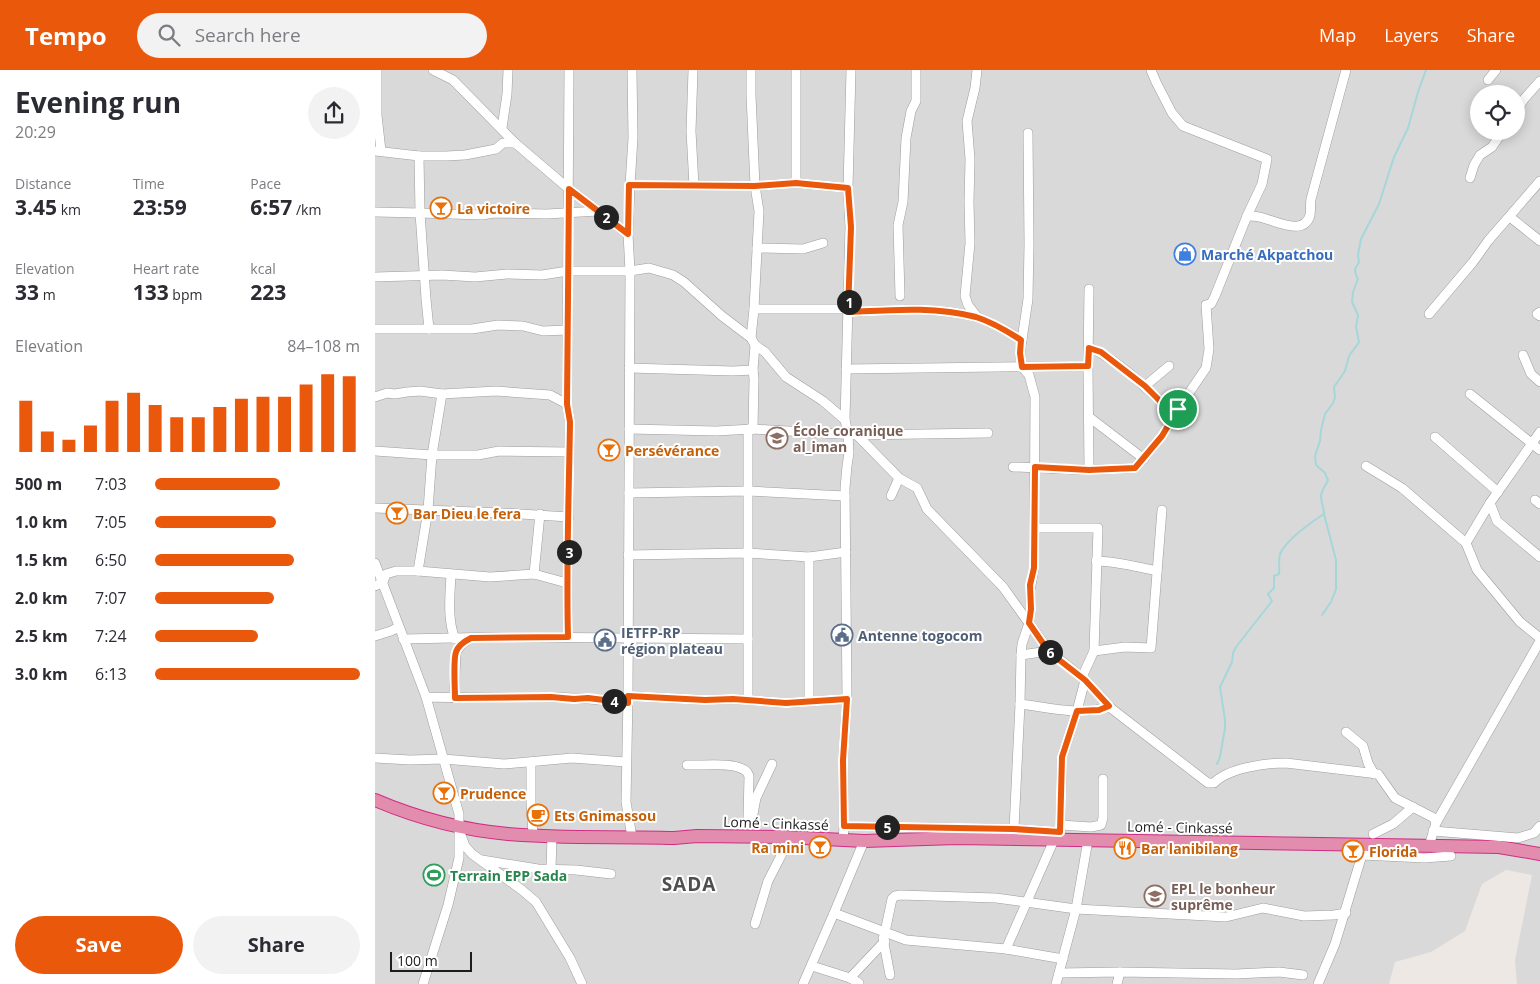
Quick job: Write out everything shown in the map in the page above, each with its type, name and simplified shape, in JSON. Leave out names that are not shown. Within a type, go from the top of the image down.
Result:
[{"type":"highway","name":"Lomé - Cinkassé","points":[[375,800],[459,829],[510,835],[674,838],[751,831],[785,837],[864,841],[960,833],[1059,834],[1089,840],[1363,850],[1429,846],[1499,847],[1540,854]]},
{"type":"street","points":[[377,70],[378,151],[419,156],[465,155],[495,149],[503,144],[515,143]]},
{"type":"street","points":[[433,70],[453,80],[515,143],[569,189],[628,234]]},
{"type":"street","points":[[502,128],[508,70]]},
{"type":"street","points":[[568,637],[567,583],[570,452],[570,422],[567,404],[569,330],[569,70]]},
{"type":"street","points":[[632,837],[626,802],[626,762],[630,271],[628,234],[629,185],[633,138],[633,70]]},
{"type":"street","points":[[693,70],[691,131],[694,186]]},
{"type":"street","points":[[748,700],[748,491],[754,378],[753,342],[759,211],[755,186],[751,70]]},
{"type":"street","points":[[796,70],[796,183]]},
{"type":"street","points":[[845,420],[851,227],[848,188],[851,70]]},
{"type":"street","points":[[900,296],[898,225],[903,202],[906,138],[911,111],[916,100],[916,70]]},
{"type":"street","points":[[977,70],[975,88],[967,121],[970,159],[970,243],[965,296],[968,305],[978,318]]},
{"type":"street","points":[[1013,467],[1089,470],[1135,468],[1162,436],[1206,368],[1209,349],[1206,304],[1211,304],[1215,296],[1262,184],[1267,159],[1183,126],[1173,113],[1151,70]]},
{"type":"street","points":[[1247,216],[1261,217],[1291,226],[1299,226],[1310,216],[1311,199],[1346,70]]},
{"type":"street","points":[[1488,80],[1496,70]]},
{"type":"street","points":[[1525,100],[1540,81]]},
{"type":"street","points":[[1014,829],[1021,654],[1023,638],[1029,623],[1031,609],[1030,585],[1034,568],[1035,397],[1029,375],[1022,367],[1020,353],[1028,299],[1028,133]]},
{"type":"street","points":[[1470,178],[1474,165],[1480,155],[1492,147],[1497,140]]},
{"type":"street","points":[[419,156],[420,213],[429,330]]},
{"type":"street","points":[[1429,314],[1540,181]]},
{"type":"street","points":[[629,185],[755,186],[796,183],[848,188]]},
{"type":"street","points":[[375,212],[482,215],[494,213],[547,214],[598,211]]},
{"type":"street","points":[[1510,217],[1540,241]]},
{"type":"street","points":[[757,248],[803,249],[823,243]]},
{"type":"street","points":[[375,277],[542,275],[568,271],[630,271],[649,268],[673,275],[684,282],[765,352],[785,377],[823,402],[845,420],[853,434],[899,478],[917,488],[927,509],[1003,587],[1049,652],[1083,679],[1109,706],[1139,731],[1211,784],[1223,776],[1273,763],[1377,774],[1395,798],[1434,818],[1435,827]]},
{"type":"street","points":[[1089,289],[1089,470]]},
{"type":"street","points":[[754,310],[848,311],[934,309],[978,318],[998,326],[1021,340]]},
{"type":"street","points":[[1540,312],[1537,314],[1540,316]]},
{"type":"street","points":[[375,329],[472,329],[498,325],[523,326],[543,331],[569,330]]},
{"type":"street","points":[[1089,348],[1101,352],[1145,386],[1164,405],[1178,409]]},
{"type":"street","points":[[1523,355],[1531,374],[1540,382]]},
{"type":"street","points":[[846,369],[1088,366]]},
{"type":"street","points":[[1145,386],[1169,366]]},
{"type":"street","points":[[629,368],[753,370]]},
{"type":"street","points":[[375,397],[387,393],[420,391],[442,394],[497,391],[550,395],[567,404]]},
{"type":"street","points":[[418,571],[428,510],[432,455],[442,394]]},
{"type":"street","points":[[1470,394],[1540,450]]},
{"type":"street","points":[[1089,417],[1143,459]]},
{"type":"street","points":[[629,429],[715,432],[751,429],[853,434],[988,433]]},
{"type":"street","points":[[1466,543],[1490,503],[1540,432]]},
{"type":"street","points":[[843,840],[843,760],[847,699],[845,496],[847,466],[853,434]]},
{"type":"street","points":[[1435,437],[1498,492]]},
{"type":"street","points":[[375,451],[432,455],[478,455],[499,451],[570,452]]},
{"type":"street","points":[[1366,466],[1402,488],[1466,543],[1477,570],[1520,622],[1540,639],[1435,827],[1429,846]]},
{"type":"street","points":[[891,496],[899,478]]},
{"type":"street","points":[[629,492],[748,491],[845,496]]},
{"type":"street","points":[[1490,503],[1497,521],[1540,558]]},
{"type":"street","points":[[375,508],[569,516]]},
{"type":"street","points":[[1094,651],[1125,647],[1151,648],[1162,510]]},
{"type":"street","points":[[534,574],[540,514]]},
{"type":"street","points":[[1006,949],[1059,834],[1062,757],[1077,711],[1083,679],[1094,651],[1098,528],[1033,528]]},
{"type":"street","points":[[628,555],[747,554],[809,557],[846,552]]},
{"type":"street","points":[[809,557],[809,701]]},
{"type":"street","points":[[1096,561],[1112,561],[1127,566],[1157,571]]},
{"type":"street","points":[[375,563],[379,584],[399,627],[426,697],[459,814],[459,858],[448,905],[423,984]]},
{"type":"street","points":[[379,584],[386,574],[396,571],[490,577],[534,574],[567,583]]},
{"type":"street","points":[[451,575],[449,604],[452,631],[455,639]]},
{"type":"street","points":[[375,636],[399,627]]},
{"type":"street","points":[[403,639],[628,637],[748,639]]},
{"type":"street","points":[[455,698],[456,652],[461,645],[471,638]]},
{"type":"street","points":[[1021,654],[1049,652]]},
{"type":"street","points":[[426,697],[748,700],[786,703],[847,699]]},
{"type":"street","points":[[1020,704],[1077,711],[1099,710],[1109,706]]},
{"type":"street","points":[[1346,732],[1363,746],[1374,774]]},
{"type":"street","points":[[375,758],[443,759],[495,763],[572,758],[626,762]]},
{"type":"street","points":[[531,762],[533,835]]},
{"type":"street","points":[[751,831],[756,798],[772,764]]},
{"type":"street","points":[[687,766],[729,765],[739,767],[747,772],[749,776],[748,818],[751,831]]},
{"type":"street","points":[[844,826],[960,833],[1014,829],[1059,834],[1101,825],[1103,818],[1103,779]]},
{"type":"street","points":[[1373,834],[1393,824],[1413,807]]},
{"type":"street","points":[[1435,827],[1518,838],[1534,833],[1540,826]]},
{"type":"street","points":[[459,829],[465,846],[480,860],[536,902],[570,958],[583,984]]},
{"type":"street","points":[[551,869],[552,836]]},
{"type":"street","points":[[755,924],[768,881],[786,846],[785,837]]},
{"type":"street","points":[[1056,984],[1076,909],[1089,840]]},
{"type":"street","points":[[803,984],[864,841]]},
{"type":"street","points":[[1318,984],[1346,913],[1363,850],[1423,858],[1451,856]]},
{"type":"street","points":[[480,860],[538,869],[576,870],[611,874]]},
{"type":"street","points":[[850,978],[883,935],[892,899],[900,894],[996,898],[1076,909],[1226,917],[1263,908],[1305,916],[1346,913]]},
{"type":"street","points":[[834,913],[883,935],[906,940],[1006,949],[1063,959]]},
{"type":"street","points":[[883,935],[890,975]]},
{"type":"street","points":[[812,966],[850,978],[859,983]]},
{"type":"street","points":[[1117,984],[1120,972]]},
{"type":"street","points":[[1060,973],[1236,974],[1279,972],[1303,975]]},
{"type":"shaded area","points":[[375,70],[1540,70],[1540,984],[1517,984],[1515,960],[1532,875],[1506,870],[1482,884],[1465,931],[1431,952],[1395,962],[1389,984],[375,984]]},
{"type":"waterway","points":[[1217,764],[1225,728],[1220,687],[1232,662],[1233,653],[1272,601],[1268,594],[1274,588],[1274,576],[1279,574],[1279,557],[1283,549],[1299,532],[1324,514],[1321,494],[1328,480],[1325,473],[1316,465],[1315,456],[1325,414],[1335,398],[1334,387],[1345,371],[1349,356],[1359,342],[1356,327],[1358,315],[1352,302],[1353,292],[1358,279],[1355,269],[1359,262],[1358,255],[1361,239],[1379,204],[1394,157],[1408,128],[1426,70]]},
{"type":"waterway","points":[[1322,615],[1331,602],[1336,589],[1336,560],[1324,514]]},
{"type":"place","name":"La victoire","points":[[441,208]]},
{"type":"place","name":"Marché Akpatchou","points":[[1185,254]]},
{"type":"place","name":"École coranique al_iman","points":[[777,438]]},
{"type":"place","name":"Persévérance","points":[[609,450]]},
{"type":"place","name":"Bar Dieu le fera","points":[[397,513]]},
{"type":"place","name":"Antenne togocom","points":[[842,635]]},
{"type":"place","name":"IETFP-RP région plateau","points":[[605,640]]},
{"type":"place","name":"Prudence","points":[[444,793]]},
{"type":"place","name":"Ets Gnimassou","points":[[538,815]]},
{"type":"place","name":"Ra mini","points":[[820,847]]},
{"type":"place","name":"Bar lanibilang","points":[[1125,848]]},
{"type":"place","name":"Florida","points":[[1353,851]]},
{"type":"place","name":"Terrain EPP Sada","points":[[434,875]]},
{"type":"place","name":"EPL le bonheur suprême","points":[[1155,896]]},
{"type":"district","name":"SADA","points":[[689,884]]},
{"type":"route","points":[[796,183],[848,188],[851,227],[848,312],[934,309],[978,318],[998,326],[1021,340],[1022,367],[1088,366],[1089,348],[1101,352],[1145,386],[1164,405],[1178,409],[1162,436],[1135,468],[1089,470],[1035,467],[1034,568],[1029,591],[1031,609],[1029,623],[1049,652],[1085,680],[1109,706],[1099,710],[1077,711],[1062,757],[1060,832],[963,827],[844,826],[843,760],[847,699],[786,703],[733,699],[705,700],[628,696],[628,703],[588,698],[455,698],[456,652],[467,640],[471,638],[504,637],[568,637],[567,583],[570,422],[567,404],[569,189],[628,234],[629,185],[755,186],[796,183]]}]
